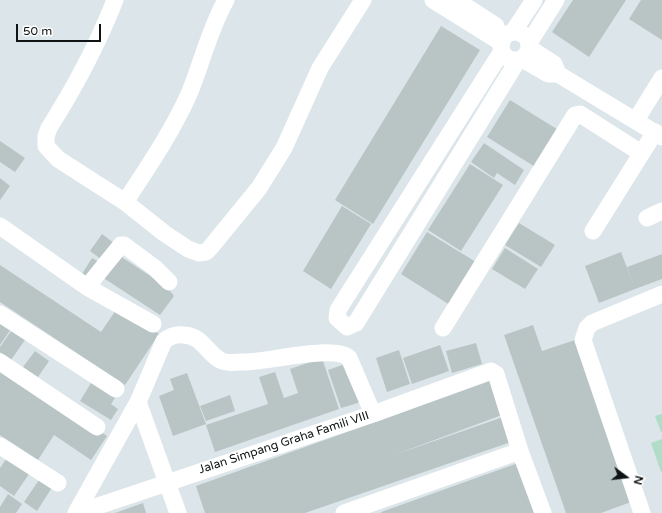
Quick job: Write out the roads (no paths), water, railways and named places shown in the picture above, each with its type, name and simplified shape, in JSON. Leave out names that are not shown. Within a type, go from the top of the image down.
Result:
[{"type":"street","points":[[115,0],[88,61],[49,128],[45,142],[49,150],[58,159],[125,202],[164,233],[188,249],[199,253],[206,252],[210,248],[259,188],[280,154],[320,68],[363,0]]},
{"type":"street","points":[[125,202],[163,144],[189,93],[204,50],[226,0]]},
{"type":"street","points":[[433,0],[506,40],[523,35],[524,52]]},
{"type":"street","points":[[456,0],[506,40]]},
{"type":"street","points":[[534,0],[506,40],[338,310],[337,318],[347,327],[356,323],[556,0]]},
{"type":"street","points":[[506,40],[506,56],[512,60],[524,52]]},
{"type":"street","points":[[524,52],[554,64],[558,74],[658,134],[641,153],[593,231]]},
{"type":"street","points":[[636,120],[662,78]]},
{"type":"street","points":[[443,328],[575,115],[580,114],[641,153]]},
{"type":"street","points":[[0,226],[87,287],[153,324]]},
{"type":"street","points":[[87,287],[121,245],[124,244],[155,268],[169,282]]},
{"type":"street","points":[[642,513],[583,340],[587,328],[592,323],[662,294]]},
{"type":"street","points":[[0,314],[116,389]]},
{"type":"street","points":[[76,513],[138,402],[164,341],[173,336],[190,335],[198,339],[219,360],[225,362],[250,363],[325,352],[346,355],[349,358],[373,414]]},
{"type":"street","points":[[0,362],[97,427]]},
{"type":"street","name":"Jalan Simpang Graha Famili VIII","points":[[76,513],[373,414],[491,371],[496,374],[520,451]]},
{"type":"street","points":[[138,402],[178,513]]},
{"type":"street","points":[[0,446],[58,483]]},
{"type":"street","points":[[344,513],[520,451],[543,513]]}]
